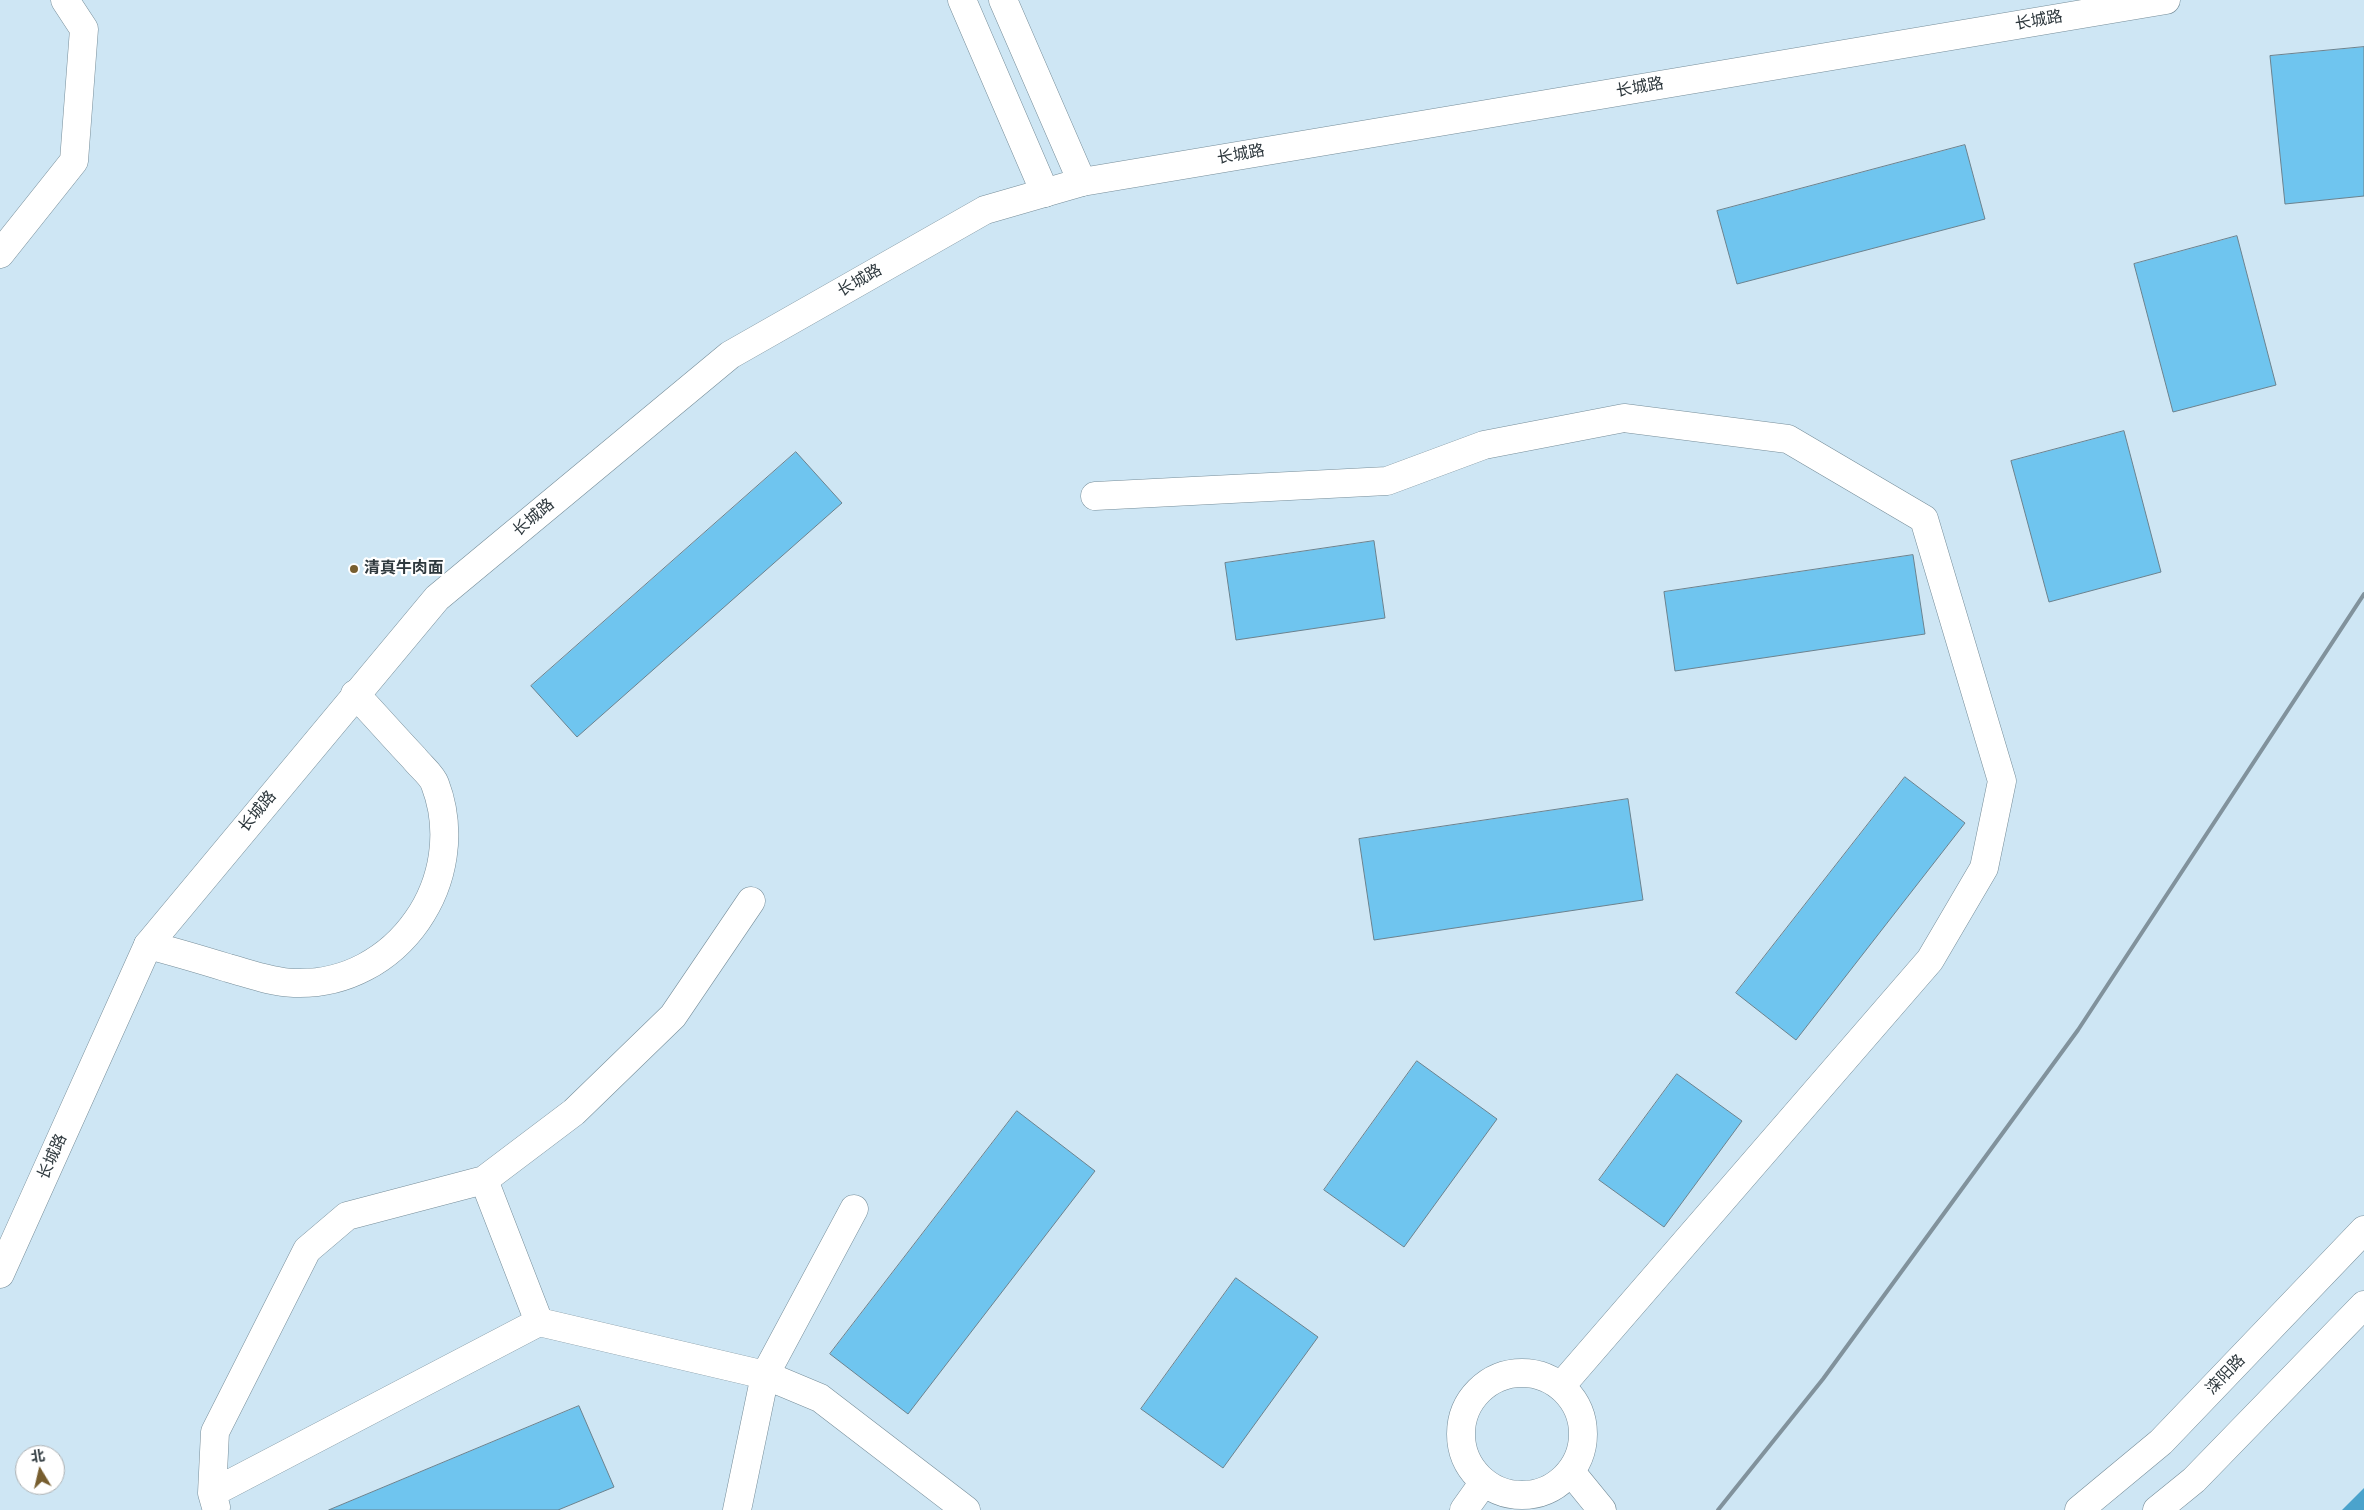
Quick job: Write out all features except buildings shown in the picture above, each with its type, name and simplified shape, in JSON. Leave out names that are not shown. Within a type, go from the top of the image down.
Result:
[{"type":"street","points":[[0,254],[74,161],[84,29],[65,0]]},
{"type":"street","points":[[962,0],[1045,193]]},
{"type":"street","points":[[1003,0],[1082,182]]},
{"type":"street","name":"长城路","points":[[0,1274],[148,945],[355,694],[437,598],[730,355],[985,210],[1082,182],[2166,0]]},
{"type":"street","points":[[1096,496],[1387,481],[1484,445],[1624,418],[1788,438],[1924,519],[2002,782],[1984,868],[1930,960],[1561,1386]]},
{"type":"street","points":[[148,945],[269,980],[295,983],[322,980],[371,963],[392,948],[411,930],[426,908],[437,884],[443,859],[445,832],[442,806],[435,781],[355,694]]},
{"type":"street","points":[[752,901],[673,1016],[574,1112],[484,1180],[347,1216],[307,1250],[215,1432],[214,1502],[539,1322],[765,1375],[820,1398],[966,1510]]},
{"type":"street","points":[[484,1180],[539,1322]]},
{"type":"street","points":[[737,1510],[765,1375],[854,1209]]},
{"type":"street","name":"滦阳路","points":[[2079,1510],[2161,1442],[2364,1230]]},
{"type":"street","points":[[2157,1510],[2194,1480],[2364,1305]]},
{"type":"street","points":[[1525,1372],[1544,1377],[1561,1386],[1574,1400],[1582,1418],[1584,1437],[1580,1456],[1570,1472],[1556,1485],[1539,1493],[1520,1495],[1501,1491],[1484,1482],[1471,1468],[1463,1450],[1461,1431],[1465,1412],[1474,1396],[1488,1383],[1506,1375],[1525,1372]]},
{"type":"street","points":[[1570,1472],[1602,1510]]},
{"type":"street","points":[[1464,1510],[1484,1482]]},
{"type":"water","points":[[2364,1488],[2364,1510],[2342,1510]]},
{"type":"railway","points":[[1718,1510],[1823,1379],[2078,1030],[2364,594]]},
{"type":"place","name":"清真牛肉面","points":[[354,569]]}]
